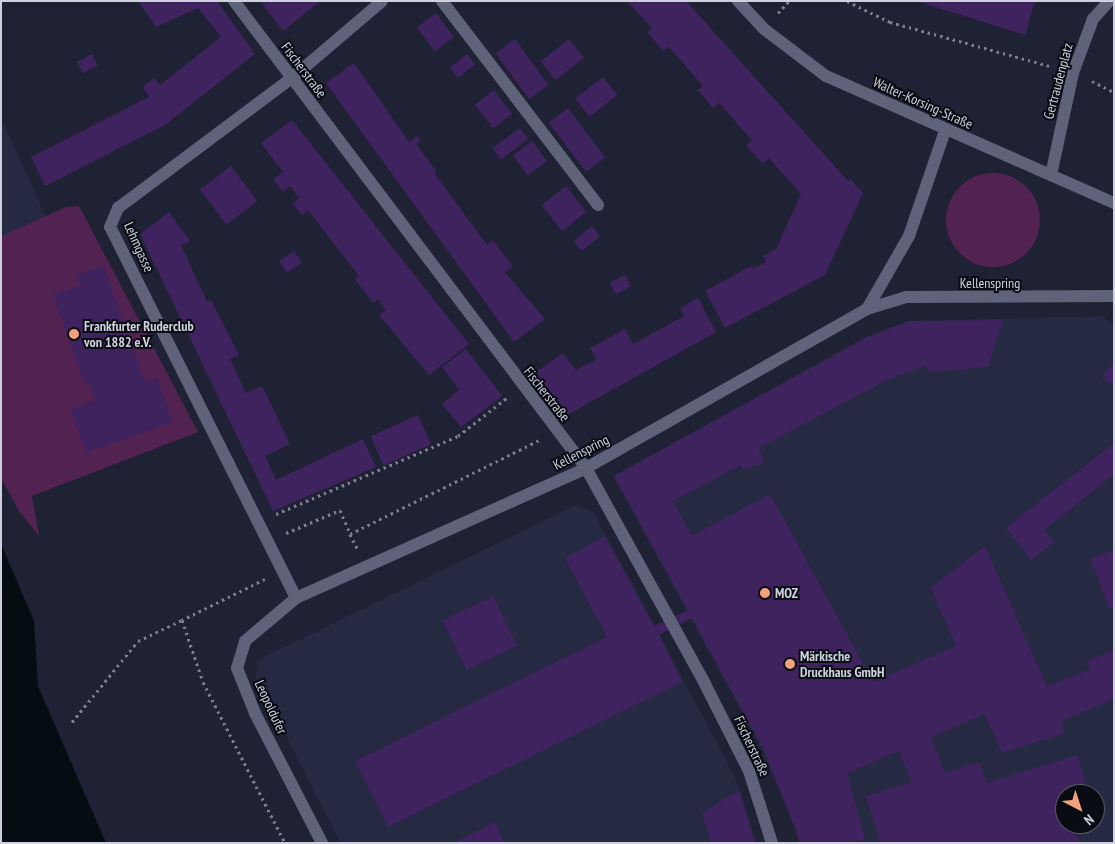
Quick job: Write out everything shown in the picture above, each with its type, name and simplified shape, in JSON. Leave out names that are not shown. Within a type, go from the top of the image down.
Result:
[{"type":"street","name":"Fischerstraße","points":[[234,1],[522,386],[586,468],[705,684],[749,771],[772,843]]},
{"type":"street","name":"Lehmgasse","points":[[296,598],[110,227],[118,208],[292,78],[382,1]]},
{"type":"street","points":[[442,1],[598,205]]},
{"type":"street","name":"Walter-Korsing-Straße","points":[[738,1],[764,29],[826,76],[945,131],[1114,203]]},
{"type":"street","name":"Gertraudenplatz","points":[[1051,175],[1073,73],[1093,19],[1109,1]]},
{"type":"street","points":[[867,309],[909,236],[945,131]]},
{"type":"street","name":"Kellenspring","points":[[296,598],[586,468],[867,309],[906,297],[1114,296]]},
{"type":"street","name":"Leopoldufer","points":[[296,598],[245,641],[237,668],[255,713],[322,843]]},
{"type":"path","points":[[847,1],[890,22],[1073,73],[1114,92]]},
{"type":"path","points":[[257,522],[458,436],[522,386]]},
{"type":"path","points":[[350,534],[557,431]]},
{"type":"path","points":[[267,541],[340,510],[365,568]]},
{"type":"path","points":[[72,722],[138,641],[182,620]]},
{"type":"shaded area","points":[[1,118],[46,216],[1,236]]},
{"type":"shaded area","points":[[993,173],[1011,177],[1026,187],[1036,202],[1040,220],[1036,238],[1026,253],[1011,263],[993,267],[975,263],[960,253],[950,238],[946,220],[950,202],[960,187],[975,177]]},
{"type":"shaded area","name":"Frankfurter Ruderclub von 1882 e.V.","points":[[79,206],[198,432],[32,496],[39,536],[19,511],[1,478],[1,236],[66,207]]},
{"type":"shaded area","points":[[1102,316],[1114,325],[1114,843],[799,843],[791,817],[757,740],[613,476],[867,336],[908,321]]},
{"type":"shaded area","points":[[576,505],[593,512],[648,613],[737,781],[757,843],[341,843],[256,678],[258,660]]},
{"type":"shaded area","points":[[1,544],[34,621],[38,686],[106,843],[1,843]]},
{"type":"building","points":[[138,1],[217,1],[255,54],[165,125],[45,186],[31,157],[149,97],[143,87],[154,78],[160,85],[221,37],[198,8],[156,27]]},
{"type":"building","points":[[260,1],[320,1],[283,31]]},
{"type":"building","points":[[627,1],[686,1],[848,181],[850,179],[863,193],[825,275],[725,328],[705,291],[751,266],[753,269],[766,262],[763,256],[776,249],[801,194],[769,158],[763,164],[746,146],[752,140],[719,103],[713,108],[698,90],[703,86],[669,47],[663,51],[647,32],[652,28]]},
{"type":"building","points":[[916,1],[1035,1],[1025,35]]},
{"type":"building","points":[[436,13],[454,37],[435,51],[417,27]]},
{"type":"building","points":[[515,39],[549,85],[529,99],[496,53]]},
{"type":"building","points":[[569,39],[584,58],[555,80],[541,61]]},
{"type":"building","points":[[92,54],[98,66],[83,73],[77,62]]},
{"type":"building","points":[[467,54],[475,64],[458,78],[450,68]]},
{"type":"building","points":[[354,63],[409,142],[417,136],[421,140],[416,144],[437,172],[435,174],[487,245],[493,240],[513,267],[505,272],[545,319],[514,342],[326,83]]},
{"type":"building","points":[[603,77],[617,95],[590,117],[575,99]]},
{"type":"building","points":[[494,90],[512,114],[493,128],[475,104]]},
{"type":"building","points":[[568,108],[605,158],[586,172],[549,122]]},
{"type":"building","points":[[292,120],[469,344],[429,375],[379,315],[386,310],[378,299],[373,303],[355,279],[359,276],[308,210],[302,215],[293,204],[299,198],[290,186],[283,192],[273,179],[283,172],[261,143]]},
{"type":"building","points":[[520,128],[528,139],[501,159],[492,148]]},
{"type":"building","points":[[532,141],[547,161],[528,175],[513,155]]},
{"type":"building","points":[[231,166],[257,201],[226,225],[200,189]]},
{"type":"building","points":[[566,186],[586,212],[562,231],[542,205]]},
{"type":"building","points":[[169,212],[190,241],[181,245],[207,302],[211,300],[239,355],[230,359],[246,393],[262,386],[290,444],[265,456],[276,480],[363,439],[376,467],[273,511],[140,234]]},
{"type":"building","points":[[592,226],[600,236],[582,251],[573,241]]},
{"type":"building","points":[[294,251],[302,263],[287,273],[279,261]]},
{"type":"building","points":[[104,266],[145,382],[157,378],[173,422],[86,453],[70,409],[95,400],[90,383],[85,385],[53,295],[81,285],[77,275]]},
{"type":"building","points":[[625,275],[631,287],[616,294],[610,283]]},
{"type":"building","points":[[698,298],[716,332],[567,415],[536,372],[563,353],[576,370],[596,360],[590,348],[625,329],[633,344],[684,316],[680,308]]},
{"type":"building","points":[[1003,320],[988,367],[929,372],[926,365],[885,381],[759,448],[764,463],[743,470],[741,465],[673,501],[692,536],[770,494],[873,682],[956,646],[931,588],[985,546],[1047,687],[1090,669],[1087,661],[1114,650],[1114,699],[1061,721],[1065,733],[1002,753],[985,714],[931,737],[945,773],[980,762],[986,783],[1077,755],[1086,784],[1055,784],[1055,834],[1078,834],[1080,843],[880,843],[866,796],[912,782],[899,751],[847,773],[865,839],[853,843],[801,843],[764,750],[692,618],[659,635],[682,682],[388,827],[355,761],[607,637],[565,558],[605,536],[654,626],[688,610],[614,476],[868,337],[910,321]]},
{"type":"building","points":[[466,349],[502,396],[461,427],[442,404],[459,390],[442,367]]},
{"type":"building","points":[[1114,362],[1114,386],[1102,377]]},
{"type":"building","points":[[418,415],[431,444],[384,465],[370,436]]},
{"type":"building","points":[[1114,443],[1114,474],[1044,530],[1054,542],[1031,560],[1006,528]]},
{"type":"building","points":[[1113,550],[1114,607],[1110,609],[1090,559]]},
{"type":"building","points":[[493,596],[517,645],[467,670],[443,621]]},
{"type":"building","points":[[739,790],[755,843],[711,843],[702,813]]},
{"type":"building","points":[[495,822],[505,843],[454,843]]},
{"type":"place","name":"Frankfurter Ruderclub von 1882 e.V.","points":[[74,334]]},
{"type":"place","name":"MOZ","points":[[765,593]]},
{"type":"place","name":"Märkische Druckhaus GmbH","points":[[790,664]]}]
